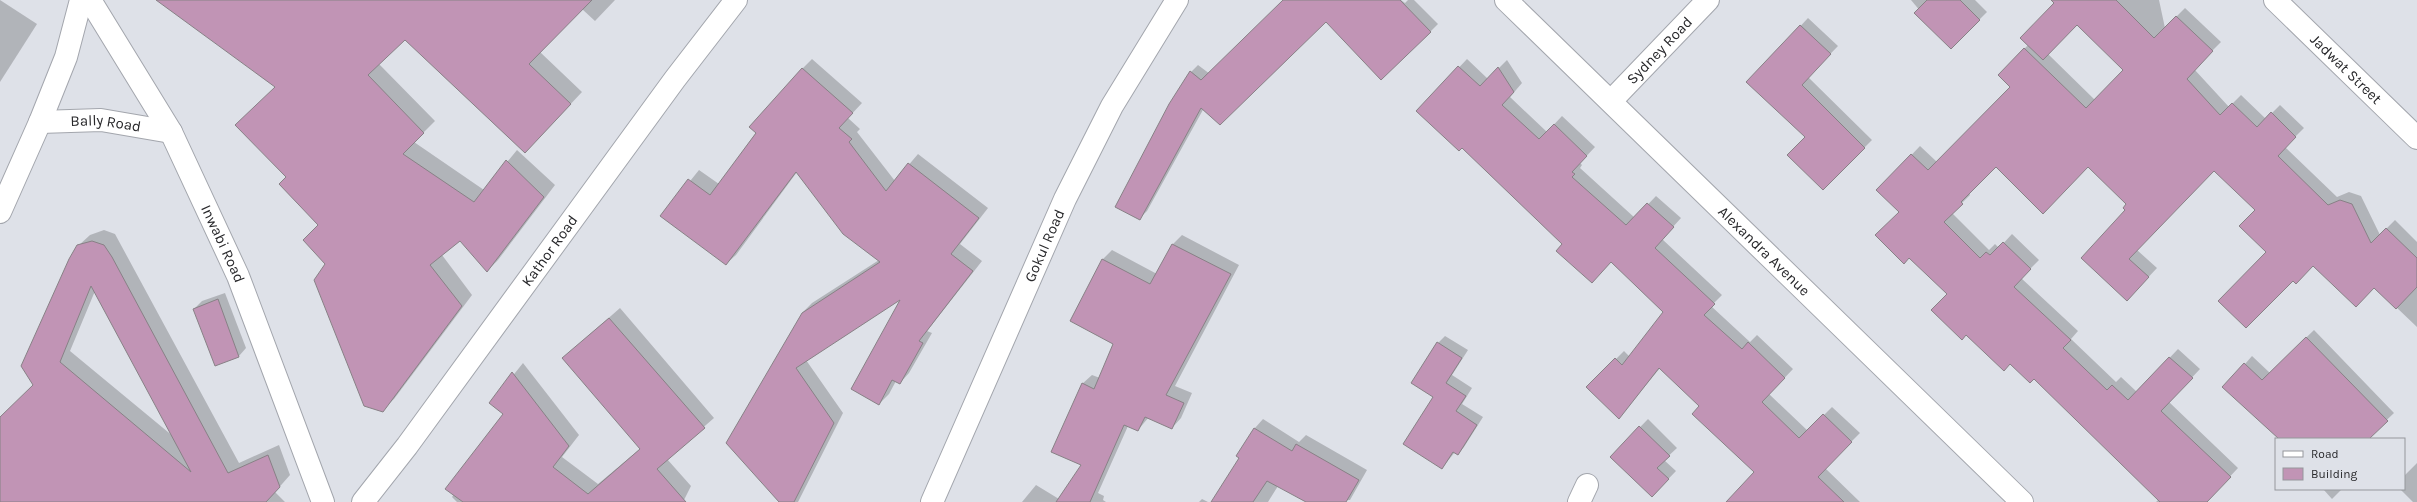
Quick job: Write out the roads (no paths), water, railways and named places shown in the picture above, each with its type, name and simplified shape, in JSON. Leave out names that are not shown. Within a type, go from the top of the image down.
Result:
[{"type":"street","points":[[0,212],[40,122],[66,57],[81,0]]},
{"type":"street","name":"Inwabi Road","points":[[90,0],[171,132],[238,276],[323,502]]},
{"type":"street","name":"Kathor Road","points":[[363,502],[407,446],[674,79],[736,0]]},
{"type":"street","name":"Gokul Road","points":[[932,502],[1065,199],[1112,106],[1178,0]]},
{"type":"street","name":"Alexandra Avenue","points":[[1506,0],[2022,502]]},
{"type":"street","name":"Sydney Road","points":[[1611,101],[1708,0]]},
{"type":"street","name":"Jadwat Street","points":[[2275,0],[2417,138]]},
{"type":"street","name":"Bally Road","points":[[40,122],[101,120],[171,132]]}]
